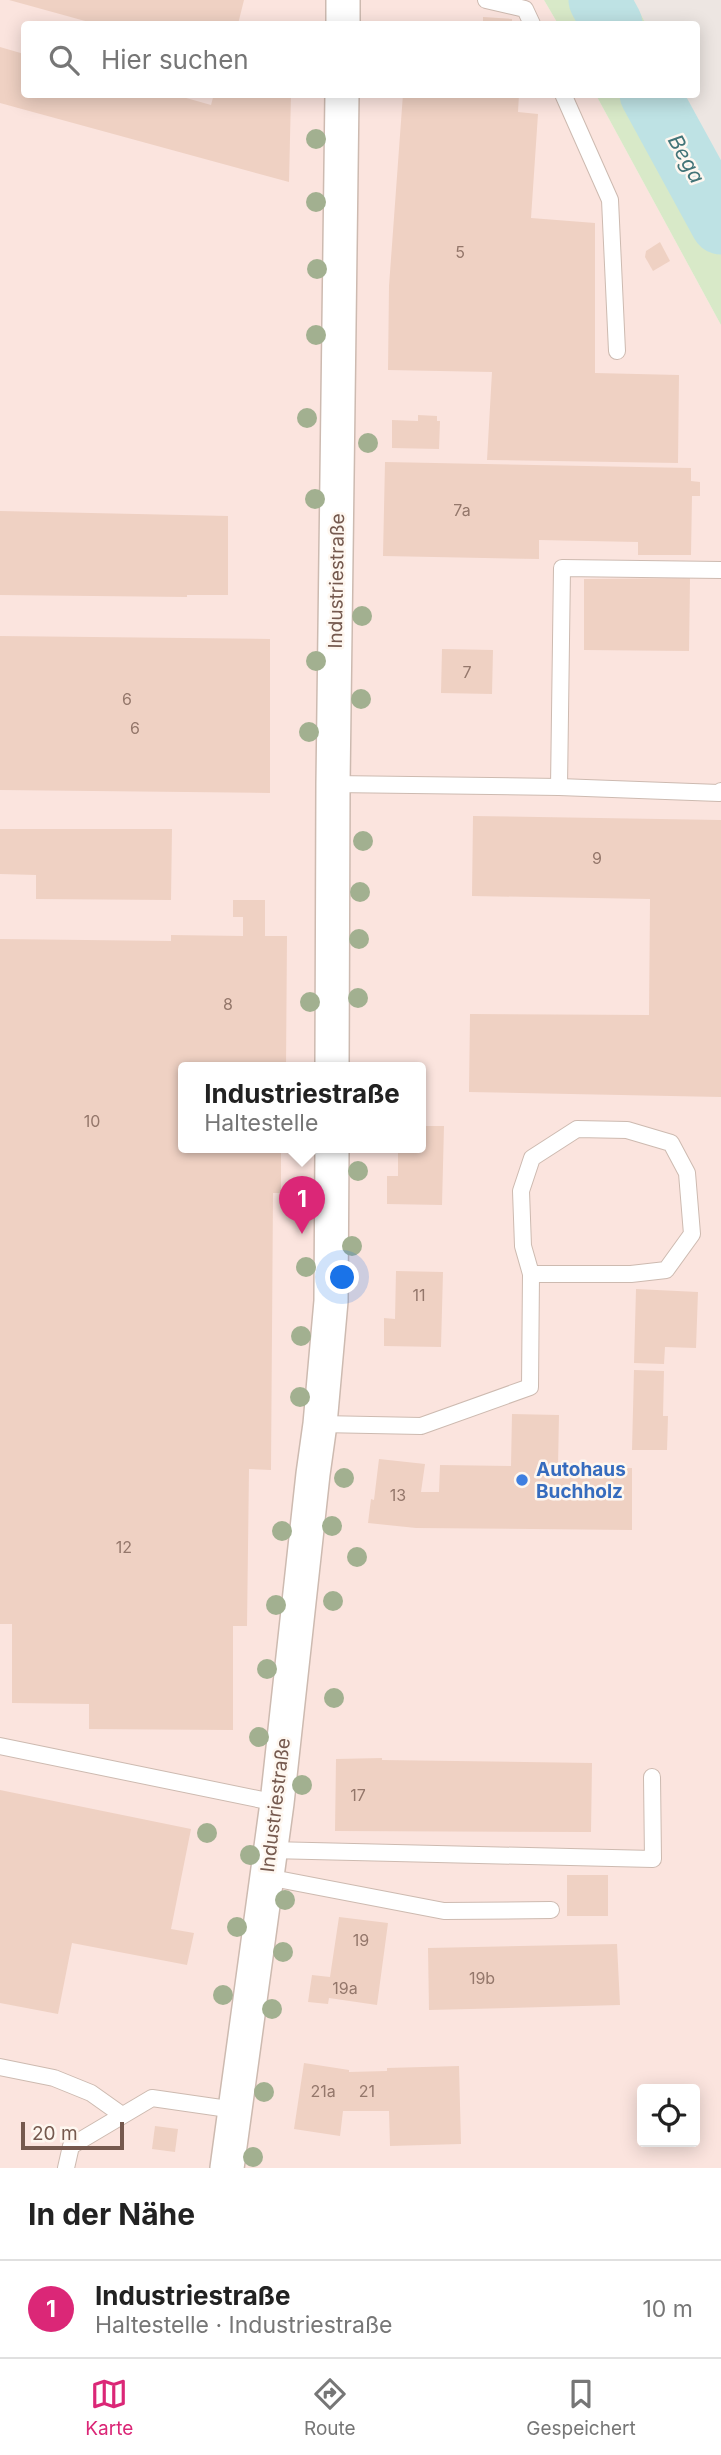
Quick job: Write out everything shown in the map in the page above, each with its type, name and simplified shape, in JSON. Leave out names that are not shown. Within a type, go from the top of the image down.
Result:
[{"type":"street","points":[[343,0],[343,21]]},
{"type":"street","name":"Industriestraße","points":[[332,1062],[342,98]]},
{"type":"street","name":"Industriestraße","points":[[227,2168],[277,1803],[320,1424],[331,1301],[332,1153]]},
{"type":"lane","points":[[486,0],[525,9],[531,21]]},
{"type":"lane","points":[[565,98],[610,200],[617,351]]},
{"type":"lane","points":[[559,787],[562,568],[721,570]]},
{"type":"lane","points":[[333,784],[721,791]]},
{"type":"lane","points":[[320,1424],[421,1426],[530,1387],[531,1274],[523,1246],[521,1191],[532,1158],[577,1129],[627,1130],[671,1143],[687,1173],[692,1234],[666,1270],[631,1274],[531,1274]]},
{"type":"lane","points":[[0,1746],[277,1803]]},
{"type":"lane","points":[[268,1863],[653,1859],[652,1777]]},
{"type":"lane","points":[[268,1863],[444,1911],[551,1910]]},
{"type":"lane","points":[[0,2067],[54,2078],[91,2093],[122,2115]]},
{"type":"lane","points":[[66,2168],[71,2146],[152,2098],[235,2110]]},
{"type":"shaded area","points":[[0,0],[544,0],[556,21],[21,21],[21,98],[598,98],[721,325],[721,2168],[0,2168]]},
{"type":"shaded area","points":[[633,0],[721,0],[721,167],[685,98],[700,98],[700,21],[644,21]]},
{"type":"green space","points":[[544,0],[633,0],[644,21],[556,21]]},
{"type":"green space","points":[[598,98],[685,98],[721,167],[721,325]]},
{"type":"building","points":[[9,0],[244,0],[239,21],[85,21]]},
{"type":"building","points":[[483,17],[512,19],[512,21],[483,21]]},
{"type":"building","points":[[0,47],[21,53],[21,98],[186,98],[211,105],[213,98],[291,98],[289,182],[0,103]]},
{"type":"building","points":[[403,98],[519,98],[518,112],[538,114],[531,218],[595,223],[595,373],[679,375],[678,463],[487,460],[492,372],[388,370],[389,286]]},
{"type":"building","points":[[660,242],[670,261],[653,271],[645,257],[646,251]]},
{"type":"building","points":[[418,415],[437,416],[437,421],[440,421],[439,449],[392,448],[392,420],[418,421]]},
{"type":"building","points":[[385,462],[691,468],[691,481],[700,482],[700,496],[692,496],[691,555],[638,555],[638,542],[539,540],[539,559],[383,556]]},
{"type":"building","points":[[0,511],[228,516],[228,595],[0,595]]},
{"type":"building","points":[[690,578],[689,651],[584,650],[584,579]]},
{"type":"building","points":[[0,636],[270,639],[270,793],[0,790]]},
{"type":"building","points":[[442,649],[493,650],[492,694],[441,693]]},
{"type":"building","points":[[473,816],[721,820],[721,1097],[469,1092],[470,1014],[649,1015],[650,899],[472,896]]},
{"type":"building","points":[[0,829],[172,829],[171,900],[36,899],[36,875],[0,874]]},
{"type":"building","points":[[233,900],[265,900],[265,936],[287,936],[286,1062],[178,1062],[178,1153],[281,1153],[281,1193],[273,1193],[271,1470],[249,1469],[247,1626],[233,1626],[233,1730],[89,1729],[89,1704],[12,1703],[12,1624],[0,1624],[0,939],[171,941],[171,935],[243,936],[243,917],[233,917]]},
{"type":"building","points":[[426,1126],[444,1126],[442,1205],[387,1204],[387,1176],[398,1176],[398,1153],[426,1153]]},
{"type":"building","points":[[396,1271],[443,1272],[441,1347],[384,1346],[384,1318],[395,1319]]},
{"type":"building","points":[[636,1289],[698,1292],[696,1348],[665,1347],[664,1364],[634,1363]]},
{"type":"building","points":[[634,1370],[664,1371],[663,1416],[668,1416],[667,1450],[632,1450]]},
{"type":"building","name":"Autohaus Buchholz","points":[[512,1414],[559,1415],[558,1467],[632,1468],[632,1530],[416,1528],[368,1523],[379,1459],[425,1464],[421,1492],[439,1492],[440,1465],[511,1466]]},
{"type":"building","points":[[336,1759],[592,1763],[591,1832],[335,1831]]},
{"type":"building","points":[[0,1790],[191,1829],[171,1929],[194,1933],[187,1965],[72,1943],[58,2014],[0,2003]]},
{"type":"building","points":[[567,1875],[608,1875],[608,1916],[567,1916]]},
{"type":"building","points":[[339,1917],[388,1923],[377,2005],[329,1998],[328,2004],[308,2002],[312,1975],[330,1977]]},
{"type":"building","points":[[617,1944],[620,2005],[429,2010],[428,1948]]},
{"type":"building","points":[[304,2063],[349,2072],[459,2066],[461,2144],[390,2146],[389,2111],[343,2111],[340,2136],[294,2129]]},
{"type":"building","points":[[155,2126],[178,2129],[175,2152],[152,2149]]},
{"type":"waterway","name":"Bega","points":[[599,0],[610,21]]},
{"type":"waterway","name":"Bega","points":[[652,98],[721,224]]},
{"type":"place","name":"Industriestraße","points":[[302,1234]]},
{"type":"place","name":"Autohaus Buchholz","points":[[522,1480]]}]
